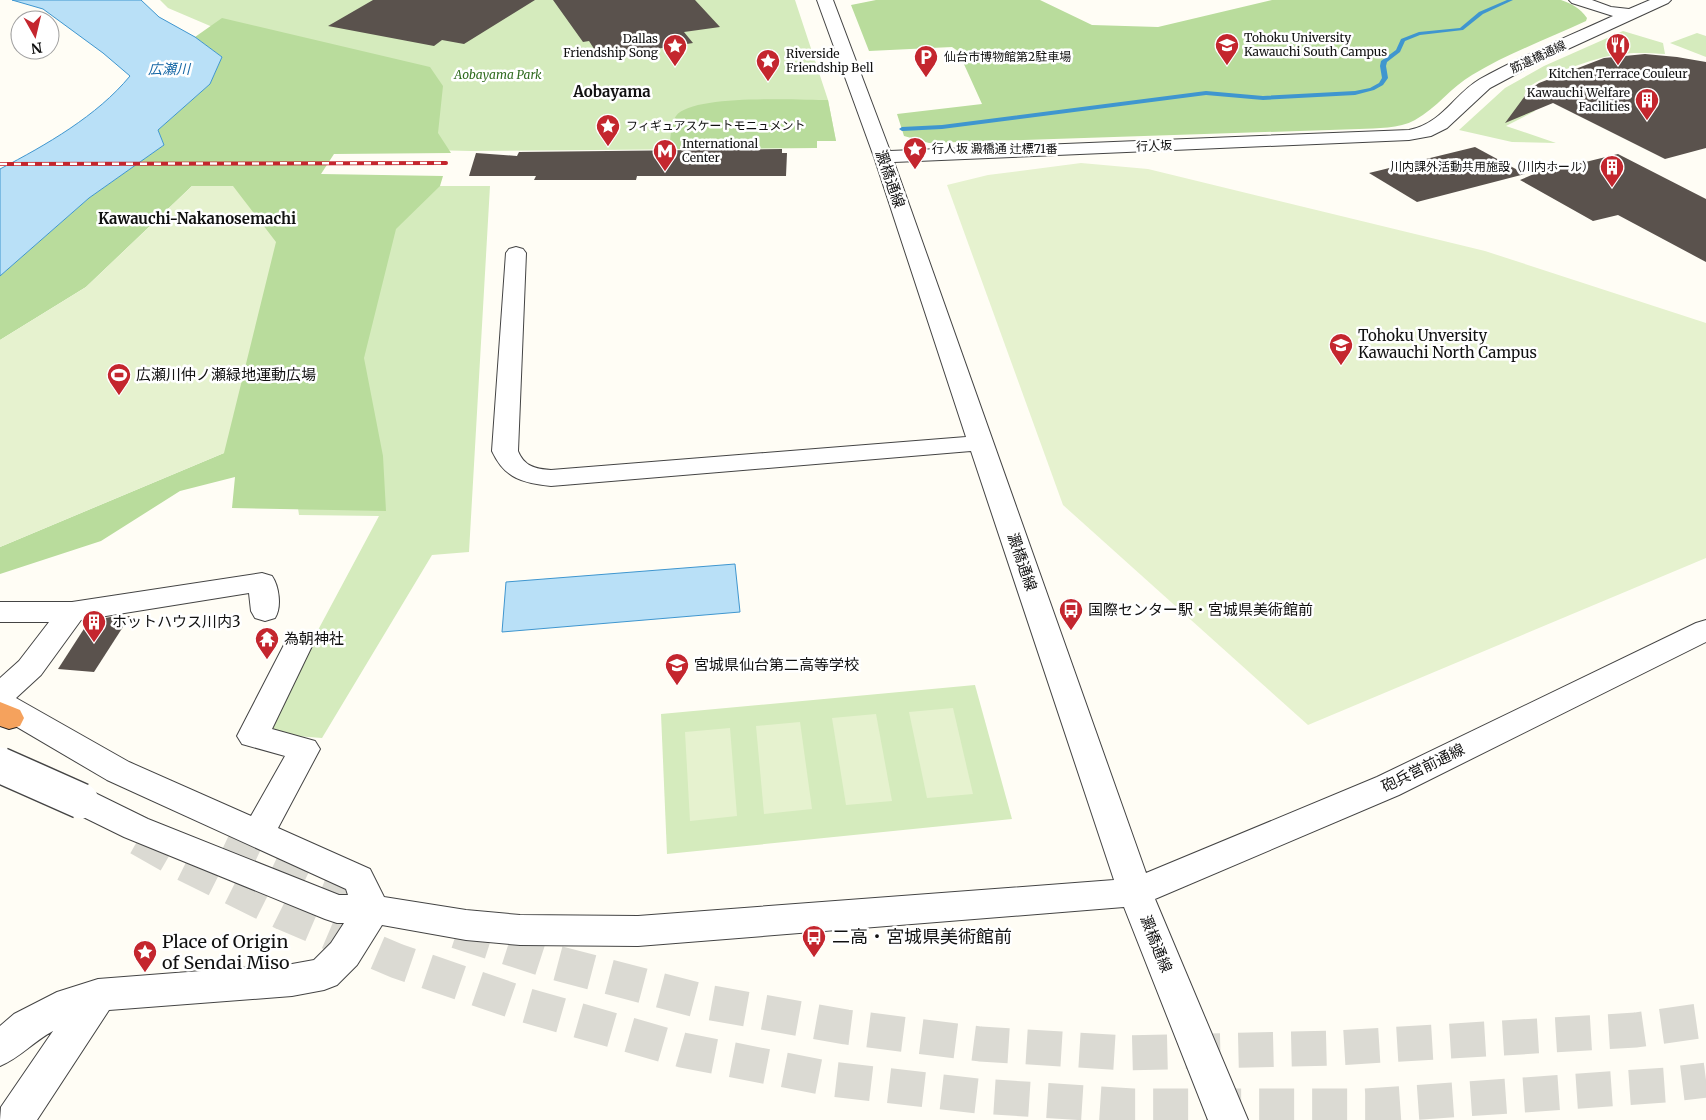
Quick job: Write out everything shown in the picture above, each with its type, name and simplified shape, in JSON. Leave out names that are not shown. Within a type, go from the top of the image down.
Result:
[{"type":"street","name":"澱橋通線","points":[[825,0],[883,157],[1134,892],[1228,1120]]},
{"type":"street","points":[[1577,0],[1608,11],[1630,14]]},
{"type":"street","points":[[1595,0],[1630,14]]},
{"type":"street","name":"筋違橋通線","points":[[1425,132],[1441,124],[1484,84],[1527,61],[1663,0]]},
{"type":"street","name":"行人坂","points":[[883,157],[1384,137],[1425,132]]},
{"type":"street","points":[[516,254],[505,451],[509,462],[519,471],[532,476],[551,478],[982,443]]},
{"type":"street","points":[[0,612],[72,612],[262,582],[265,610]]},
{"type":"street","points":[[0,1049],[27,1026],[70,1003],[98,995],[292,980],[324,974],[344,954],[373,908],[358,879],[118,771],[2,707],[72,612]]},
{"type":"street","name":"砲兵営前通線","points":[[0,765],[136,828],[337,909],[373,908],[466,925],[502,928],[638,931],[1134,892],[1191,870],[1388,786],[1706,630]]},
{"type":"street","points":[[258,833],[304,749],[253,736],[296,646]]},
{"type":"street","points":[[15,1120],[98,995]]},
{"type":"green space","name":"Aobayama Park","points":[[160,0],[795,0],[828,100],[836,141],[817,141],[817,148],[470,151],[309,147],[332,78],[168,8]]},
{"type":"green space","name":"Tohoku University Kawauchi South Campus","points":[[876,0],[1040,0],[1092,25],[1158,27],[1272,0],[1561,0],[1575,7],[1587,18],[1586,21],[1486,67],[1457,85],[1423,115],[1409,123],[1395,127],[929,143],[904,136],[897,114],[982,104],[958,51],[952,47],[869,51],[851,5]]},
{"type":"green space","points":[[222,18],[430,67],[443,86],[438,133],[451,153],[334,154],[321,174],[443,176],[440,186],[396,229],[364,358],[383,456],[386,511],[232,508],[235,477],[180,491],[101,541],[0,574],[0,547],[224,453],[192,186],[86,287],[0,340],[0,276],[89,198],[164,145],[158,130],[210,84],[222,57],[195,37]]},
{"type":"green space","points":[[1623,31],[1663,43],[1665,54],[1621,54],[1583,63],[1544,78],[1526,91],[1524,102],[1535,111],[1506,126],[1556,143],[1512,142],[1459,130],[1505,88],[1544,66]]},
{"type":"green space","points":[[1697,33],[1706,36],[1706,57],[1670,43]]},
{"type":"green space","points":[[771,99],[828,100],[836,141],[817,141],[817,148],[669,149],[672,127],[676,116],[686,109],[702,104]]},
{"type":"green space","name":"Tohoku Unversity Kawauchi North Campus","points":[[1081,163],[1148,169],[1485,251],[1706,323],[1706,558],[1308,725],[1063,505],[947,185],[988,175]]},
{"type":"green space","name":"広瀬川仲ノ瀬緑地運動広場","points":[[192,186],[233,186],[276,242],[224,453],[0,547],[0,340],[86,287]]},
{"type":"green space","points":[[296,186],[490,186],[469,552],[432,555],[322,738],[283,735],[273,729],[271,718],[379,516],[299,515],[286,427]]},
{"type":"green space","points":[[975,685],[1012,819],[667,854],[661,714]]},
{"type":"green space","points":[[953,708],[973,794],[927,798],[909,712]]},
{"type":"green space","points":[[876,714],[892,801],[846,805],[832,718]]},
{"type":"green space","points":[[800,722],[812,809],[764,814],[756,726]]},
{"type":"green space","points":[[730,728],[737,816],[690,821],[685,732]]},
{"type":"water","name":"広瀬川","points":[[12,0],[141,0],[159,17],[195,37],[222,57],[210,84],[158,130],[164,145],[89,198],[0,276],[0,169],[53,140],[86,117],[130,76],[103,53],[60,21],[60,10],[43,9]]},
{"type":"water","points":[[735,564],[740,612],[502,632],[506,582]]},
{"type":"building","points":[[373,0],[535,0],[464,44],[442,40],[434,46],[328,26]]},
{"type":"building","points":[[553,0],[695,0],[720,27],[684,32],[693,43],[600,58],[589,41],[583,42]]},
{"type":"building","points":[[1645,54],[1706,62],[1706,148],[1665,159],[1553,103],[1505,123],[1530,89],[1539,83],[1604,58]]},
{"type":"building","points":[[1475,147],[1525,174],[1417,202],[1369,173]]},
{"type":"building","name":"International Center","points":[[782,149],[782,153],[787,153],[786,176],[637,176],[636,180],[534,180],[536,176],[469,176],[476,153],[517,156],[519,152]]},
{"type":"building","name":"川内課外活動共用施設（川内ホール）","points":[[1618,154],[1706,199],[1706,262],[1618,215],[1593,221],[1520,180],[1555,165],[1561,168]]},
{"type":"building","name":"ホットハウス川内3","points":[[116,616],[130,616],[94,672],[58,669],[89,621]]},
{"type":"waterway","points":[[902,129],[942,127],[1206,93],[1263,98],[1355,93],[1372,89],[1381,84],[1385,78],[1384,61],[1398,51],[1403,40],[1419,34],[1461,29],[1481,13],[1511,0]]},
{"type":"tunnel","points":[[229,835],[316,876],[363,895]]},
{"type":"tunnel","points":[[139,838],[181,862],[284,913],[397,961],[525,1005],[682,1050],[831,1079],[978,1096],[1133,1106],[1366,1106],[1666,1085],[1706,1080]]},
{"type":"tunnel","points":[[457,931],[553,962],[701,1001],[846,1027],[980,1044],[1126,1053],[1336,1048],[1636,1030],[1706,1020]]},
{"type":"railway","points":[[0,164],[446,163]]},
{"type":"place","name":"Tohoku University Kawauchi South Campus","points":[[1227,66]]},
{"type":"place","name":"Kitchen Terrace Couleur","points":[[1618,66]]},
{"type":"place","name":"Dallas Friendship Song","points":[[675,67]]},
{"type":"place","name":"仙台市博物館第2駐車場","points":[[926,78]]},
{"type":"place","name":"Riverside Friendship Bell","points":[[768,82]]},
{"type":"place","name":"Kawauchi Welfare Facilities","points":[[1647,121]]},
{"type":"place","name":"フィギュアスケートモニュメント","points":[[608,147]]},
{"type":"place","name":"行人坂 澱橋通 辻標71番","points":[[915,170]]},
{"type":"place","name":"International Center","points":[[665,172]]},
{"type":"place","name":"川内課外活動共用施設（川内ホール）","points":[[1612,188]]},
{"type":"place","name":"Tohoku Unversity Kawauchi North Campus","points":[[1341,366]]},
{"type":"place","name":"広瀬川仲ノ瀬緑地運動広場","points":[[119,396]]},
{"type":"place","name":"国際センター駅・宮城県美術館前","points":[[1071,631]]},
{"type":"place","name":"ホットハウス川内3","points":[[94,643]]},
{"type":"place","name":"為朝神社","points":[[267,660]]},
{"type":"place","name":"宮城県仙台第二高等学校","points":[[677,686]]},
{"type":"place","name":"二高・宮城県美術館前","points":[[814,958]]},
{"type":"place","name":"Place of Origin of Sendai Miso","points":[[145,973]]},
{"type":"district","name":"Aobayama","points":[[612,92]]},
{"type":"district","name":"Kawauchi-Nakanosemachi","points":[[197,219]]}]
